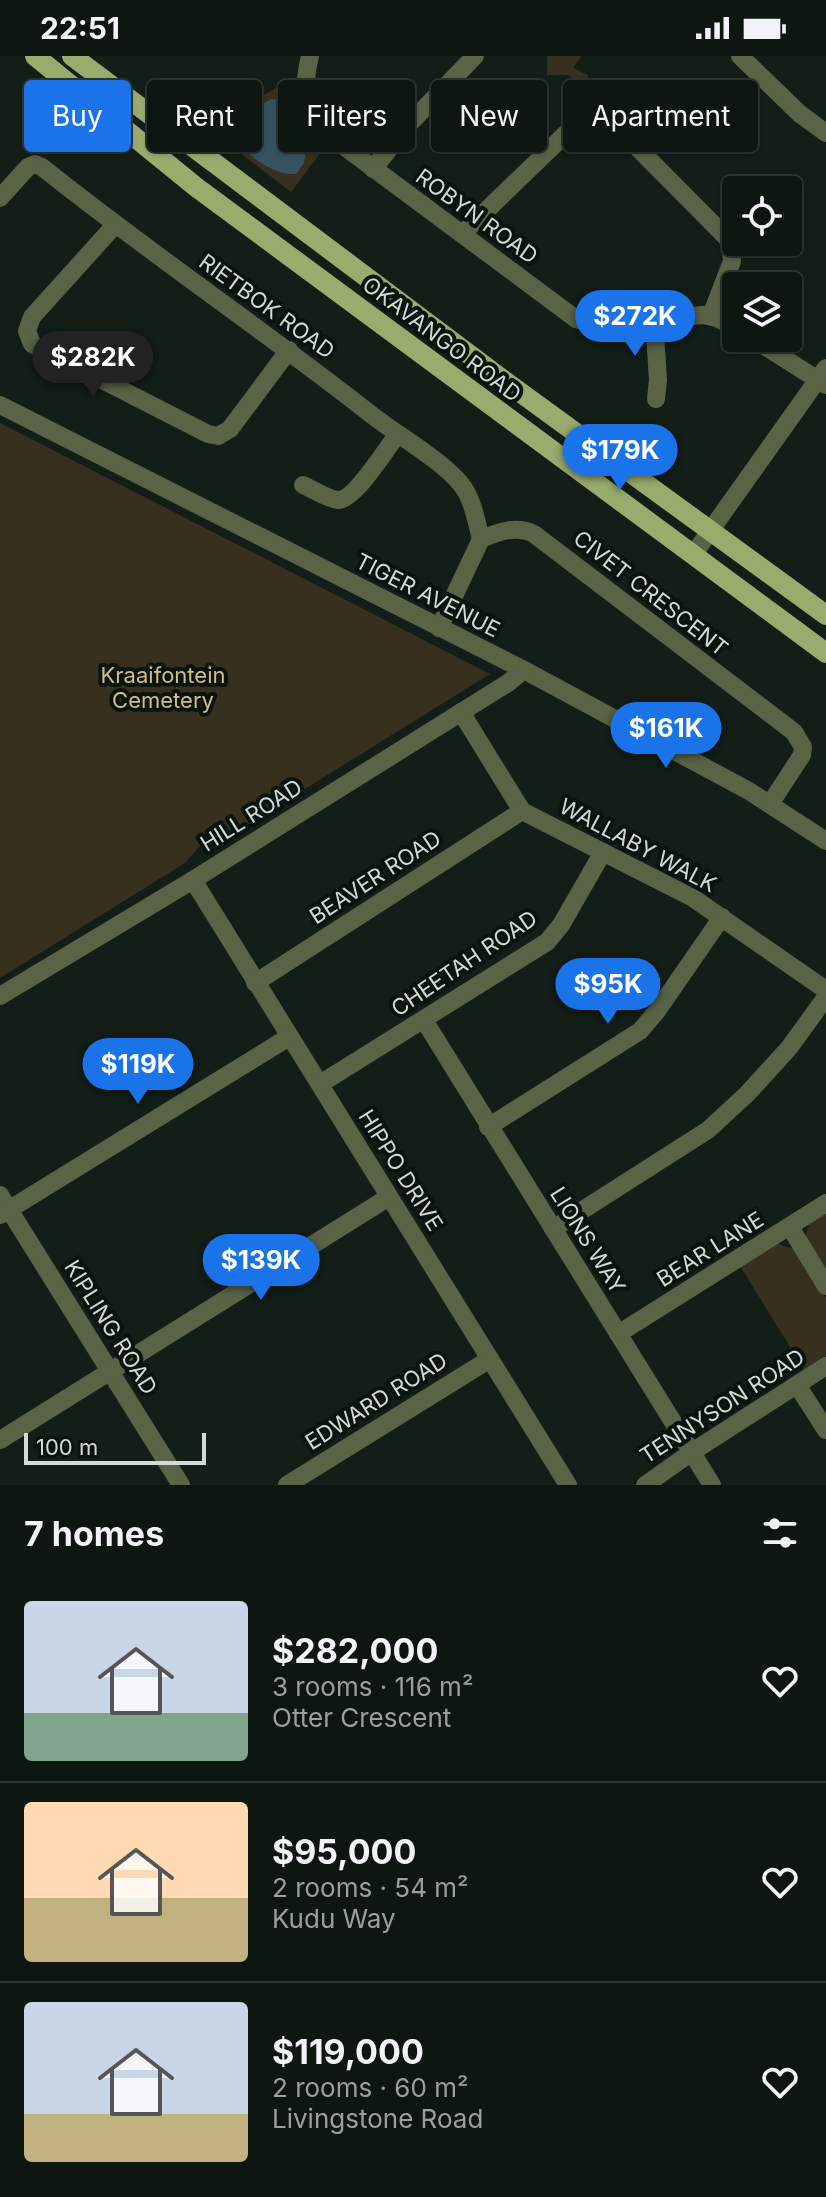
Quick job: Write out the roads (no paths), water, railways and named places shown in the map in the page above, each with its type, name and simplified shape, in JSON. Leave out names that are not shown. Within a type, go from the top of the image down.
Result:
[{"type":"main road","name":"OKAVANGO ROAD","points":[[35,56],[196,187],[826,653]]},
{"type":"main road","name":"OKAVANGO ROAD","points":[[72,56],[506,382],[826,615]]},
{"type":"street","name":"ROBYN ROAD","points":[[310,56],[307,70],[310,120],[582,321],[594,324],[711,316],[722,321]]},
{"type":"street","points":[[373,169],[411,122],[475,56]]},
{"type":"street","points":[[740,56],[800,114],[826,133]]},
{"type":"street","points":[[462,234],[581,119],[590,114],[601,115],[609,119],[727,236],[732,246],[732,261],[711,316]]},
{"type":"street","name":"RIETBOK ROAD","points":[[0,198],[28,167],[35,164],[289,350],[450,473],[469,496],[481,539]]},
{"type":"street","points":[[115,225],[32,317],[27,337],[32,344],[208,434],[218,436],[230,429],[289,350]]},
{"type":"street","points":[[654,319],[658,380],[656,399]]},
{"type":"street","points":[[693,555],[824,378],[777,352]]},
{"type":"street","name":"TIGER AVENUE","points":[[0,405],[524,670],[770,804],[826,841]]},
{"type":"street","points":[[303,485],[336,499],[347,498],[397,435]]},
{"type":"street","name":"CIVET CRESCENT","points":[[481,539],[511,529],[534,534],[794,732],[803,747],[802,755],[770,804]]},
{"type":"street","points":[[439,628],[481,539]]},
{"type":"street","name":"HILL ROAD","points":[[0,996],[193,880],[524,670]]},
{"type":"street","points":[[461,712],[522,811]]},
{"type":"street","name":"WALLABY WALK","points":[[522,811],[693,898],[826,990]]},
{"type":"street","name":"BEAVER ROAD","points":[[255,983],[522,811]]},
{"type":"street","name":"CHEETAH ROAD","points":[[320,1084],[547,942],[561,925],[603,852]]},
{"type":"street","name":"HIPPO DRIVE","points":[[193,880],[568,1485]]},
{"type":"street","points":[[488,1127],[640,1031],[722,917]]},
{"type":"street","points":[[553,1229],[708,1130],[747,1094],[789,1048],[826,997]]},
{"type":"street","name":"LIONS WAY","points":[[424,1020],[712,1485]]},
{"type":"street","points":[[3,1207],[289,1037]]},
{"type":"street","points":[[0,1440],[389,1197]]},
{"type":"street","name":"BEAR LANE","points":[[618,1334],[826,1203]]},
{"type":"street","name":"KIPLING ROAD","points":[[3,1207],[181,1485]]},
{"type":"street","points":[[790,1227],[826,1286]]},
{"type":"street","name":"EDWARD ROAD","points":[[287,1485],[490,1359]]},
{"type":"street","name":"TENNYSON ROAD","points":[[645,1485],[826,1366]]},
{"type":"street","points":[[797,1385],[826,1430]]},
{"type":"water","points":[[272,99],[278,100],[278,152],[306,152],[304,163],[296,174],[269,167],[247,152],[262,152],[262,104]]},
{"type":"park label","name":"Kraaifontein Cemetery","points":[[163,688]]}]
